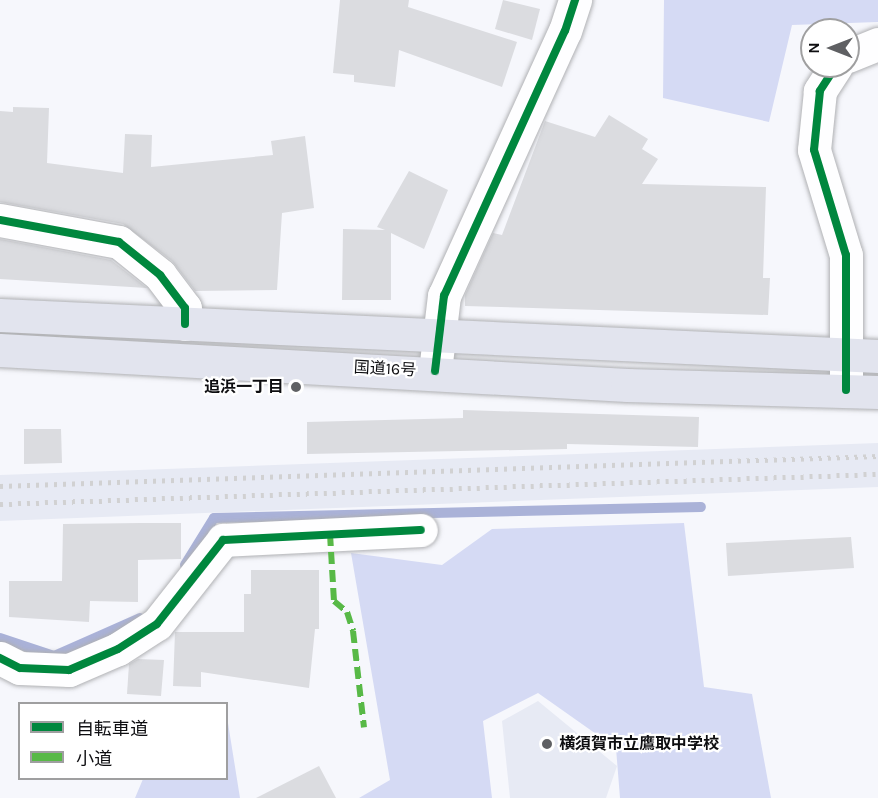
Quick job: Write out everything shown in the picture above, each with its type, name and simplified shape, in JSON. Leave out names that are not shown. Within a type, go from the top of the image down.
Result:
[{"type":"highway","points":[[0,315],[863,356]]},
{"type":"highway","name":"国道16号","points":[[0,350],[435,371],[627,385],[862,391]]},
{"type":"street","points":[[435,371],[437,337],[444,296],[565,31],[575,0]]},
{"type":"street","points":[[860,51],[878,44]]},
{"type":"street","points":[[828,78],[820,91],[814,150],[846,255],[863,356],[862,391]]},
{"type":"street","points":[[0,220],[119,242],[160,275],[185,308],[185,324]]},
{"type":"street","points":[[0,658],[20,668],[69,670],[118,649],[157,624],[223,540],[421,530]]},
{"type":"shaded area","points":[[664,0],[878,0],[878,22],[860,23],[860,18],[800,18],[800,25],[792,25],[769,122],[663,98]]},
{"type":"shaded area","points":[[878,443],[878,487],[0,521],[0,475]]},
{"type":"shaded area","points":[[684,523],[704,687],[752,694],[771,798],[620,798],[616,748],[538,693],[483,721],[492,798],[359,798],[390,780],[351,553],[442,565],[492,529]]},
{"type":"shaded area","name":"横須賀市立鷹取中学校","points":[[538,701],[617,766],[606,798],[510,798],[502,721]]},
{"type":"shaded area","points":[[228,723],[240,798],[135,798],[143,780],[228,780]]},
{"type":"building","points":[[340,0],[409,0],[408,7],[517,42],[502,87],[399,50],[395,87],[354,82],[354,75],[333,73]]},
{"type":"building","points":[[503,0],[540,9],[532,40],[495,29]]},
{"type":"building","points":[[13,107],[49,108],[47,163],[123,173],[125,134],[152,135],[151,167],[273,155],[271,141],[305,136],[314,208],[282,213],[277,290],[195,291],[172,261],[123,224],[0,202],[0,111],[13,112]]},
{"type":"building","points":[[609,115],[648,139],[642,149],[658,159],[642,184],[766,187],[763,278],[770,278],[768,315],[465,306],[465,295],[493,233],[502,235],[545,121],[595,137]]},
{"type":"building","points":[[409,171],[448,190],[424,249],[391,233],[391,300],[342,300],[343,229],[385,230],[377,227]]},
{"type":"building","points":[[0,239],[111,260],[147,288],[0,279]]},
{"type":"building","points":[[463,410],[699,417],[698,447],[567,444],[567,449],[307,454],[307,422],[463,418]]},
{"type":"building","points":[[24,429],[61,429],[62,463],[24,464]]},
{"type":"building","points":[[181,523],[181,559],[138,560],[138,602],[90,601],[89,622],[9,617],[9,581],[62,581],[63,524]]},
{"type":"building","points":[[851,537],[854,568],[728,576],[726,543]]},
{"type":"building","points":[[251,570],[319,570],[319,629],[315,629],[309,688],[201,672],[201,687],[173,686],[175,632],[244,632],[244,594],[251,594]]},
{"type":"building","points":[[138,659],[164,660],[161,696],[127,694],[129,664]]},
{"type":"building","points":[[319,766],[336,798],[256,798]]},
{"type":"waterway","points":[[185,565],[214,518],[701,507]]},
{"type":"waterway","points":[[0,638],[54,656],[140,618]]},
{"type":"railway","points":[[0,486],[878,456]]},
{"type":"railway","points":[[0,504],[878,474]]},
{"type":"marked path","points":[[330,534],[334,601],[347,612],[353,631],[364,727]]},
{"type":"cycle path","points":[[435,371],[444,296],[565,31],[575,0]]},
{"type":"cycle path","points":[[828,78],[820,91],[814,150],[846,255],[846,390]]},
{"type":"cycle path","points":[[0,220],[119,242],[160,275],[185,308],[185,324]]},
{"type":"cycle path","points":[[0,658],[20,668],[69,670],[118,649],[157,624],[223,540],[421,530]]},
{"type":"place","name":"追浜一丁目","points":[[296,387]]},
{"type":"place","name":"横須賀市立鷹取中学校","points":[[547,744]]}]
